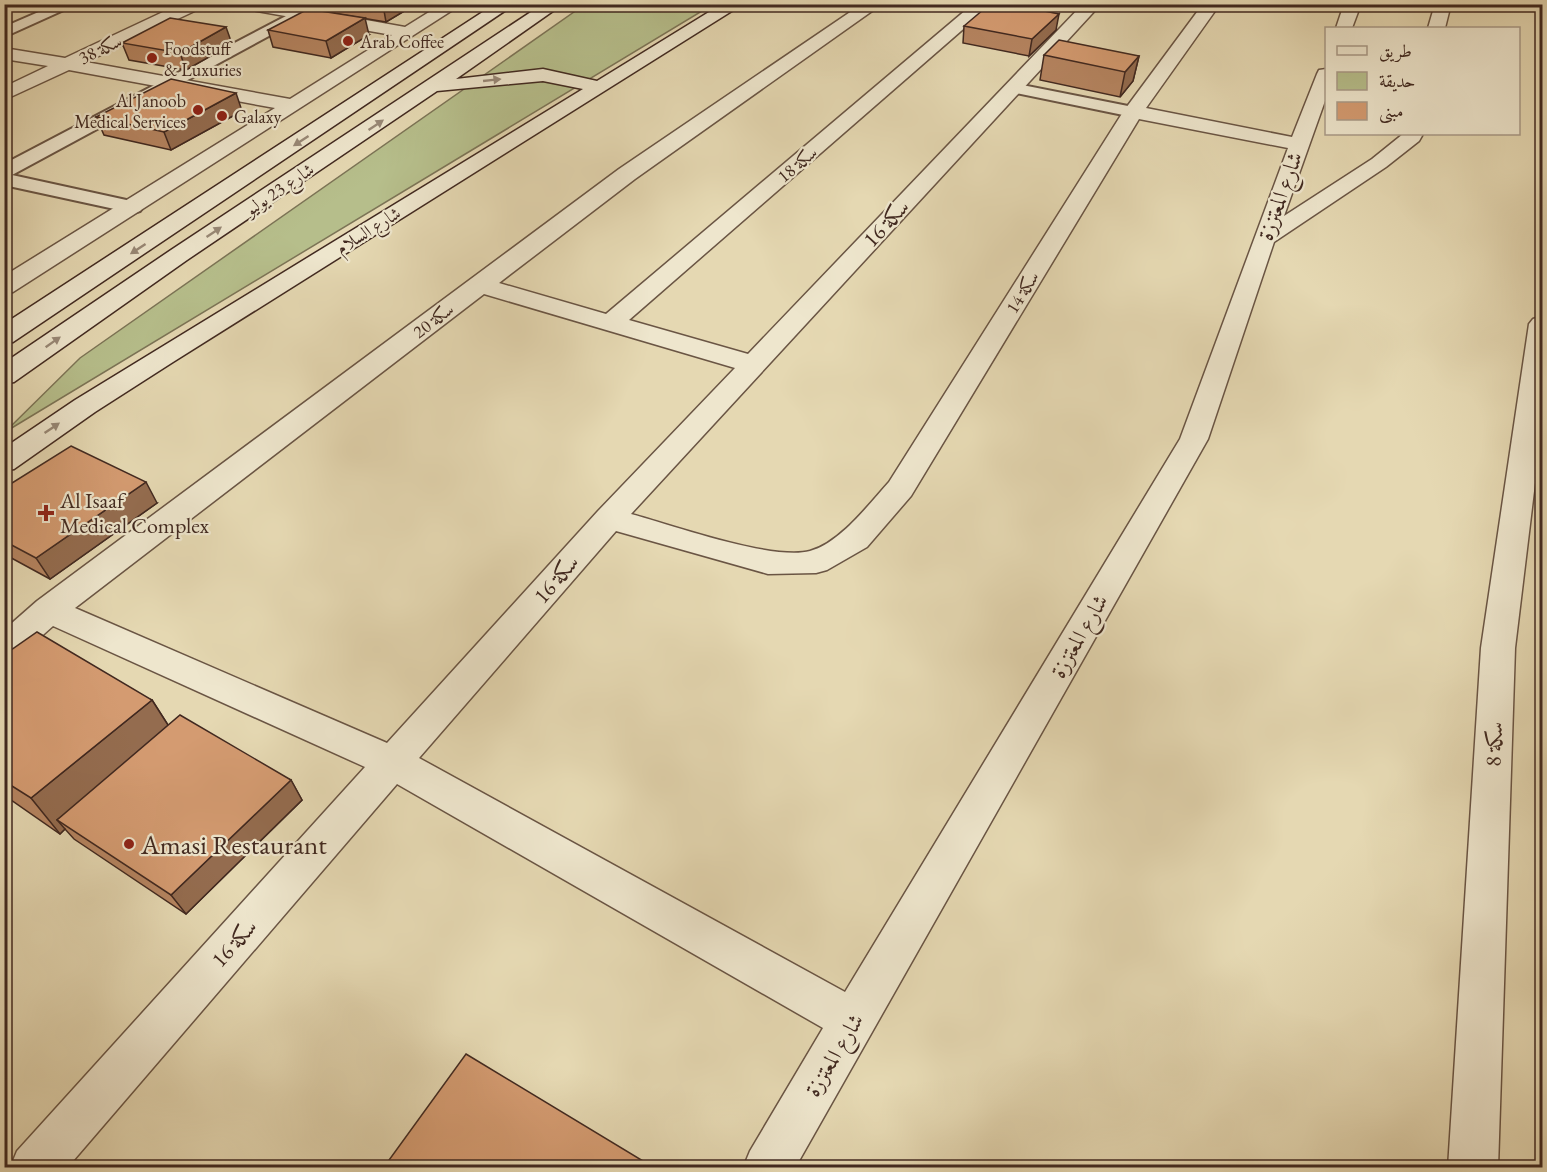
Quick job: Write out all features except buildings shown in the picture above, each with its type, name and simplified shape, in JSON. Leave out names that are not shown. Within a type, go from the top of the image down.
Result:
[{"type":"street","name":"سكة 38","points":[[4,94],[195,4]]},
{"type":"street","points":[[246,4],[408,33]]},
{"type":"street","points":[[4,287],[454,4]]},
{"type":"street","name":"شارع 23 يوليو","points":[[4,336],[507,4]]},
{"type":"street","name":"شارع 23 يوليو","points":[[4,376],[555,4]]},
{"type":"street","name":"شارع السلام","points":[[4,462],[66,418],[164,356],[735,4]]},
{"type":"street","name":"سكة 20","points":[[4,650],[50,610],[627,174],[874,4]]},
{"type":"street","name":"سكة 18","points":[[610,323],[984,4]]},
{"type":"street","name":"سكة 16","points":[[34,1167],[609,518],[1093,4]]},
{"type":"street","name":"سكة 14","points":[[609,518],[768,563],[816,562],[856,539],[900,489],[1133,112],[1212,4]]},
{"type":"street","points":[[1344,27],[1353,4]]},
{"type":"street","points":[[1437,27],[1443,4]]},
{"type":"street","points":[[492,47],[515,52]]},
{"type":"street","points":[[4,53],[291,105]]},
{"type":"street","points":[[539,57],[620,74]]},
{"type":"street","points":[[434,86],[543,75],[599,87]]},
{"type":"street","name":"شارع المعتززة","points":[[767,1167],[1194,440],[1264,239],[1325,77]]},
{"type":"street","points":[[1133,112],[1299,144]]},
{"type":"street","points":[[1264,239],[1379,163],[1412,135]]},
{"type":"street","points":[[479,285],[755,365]]},
{"type":"street","name":"سكة 8","points":[[1473,1167],[1498,648],[1542,324]]},
{"type":"street","points":[[50,610],[394,763],[854,1021]]},
{"type":"lane","points":[[4,33],[70,4]]},
{"type":"lane","points":[[4,172],[321,4]]},
{"type":"lane","points":[[1012,88],[1133,112]]},
{"type":"lane","points":[[4,179],[133,207]]},
{"type":"green space","points":[[584,5],[712,5],[5,432],[80,358]]},
{"type":"place","name":"Arab Coffee","points":[[348,41]]},
{"type":"place","name":"Foodstuff & Luxuries","points":[[152,58]]},
{"type":"place","name":"Al Janoob Medical Services","points":[[198,110]]},
{"type":"place","name":"Galaxy","points":[[222,116]]},
{"type":"place","name":"Al Isaaf Medical Complex","points":[[46,513]]},
{"type":"place","name":"Amasi Restaurant","points":[[129,844]]}]
